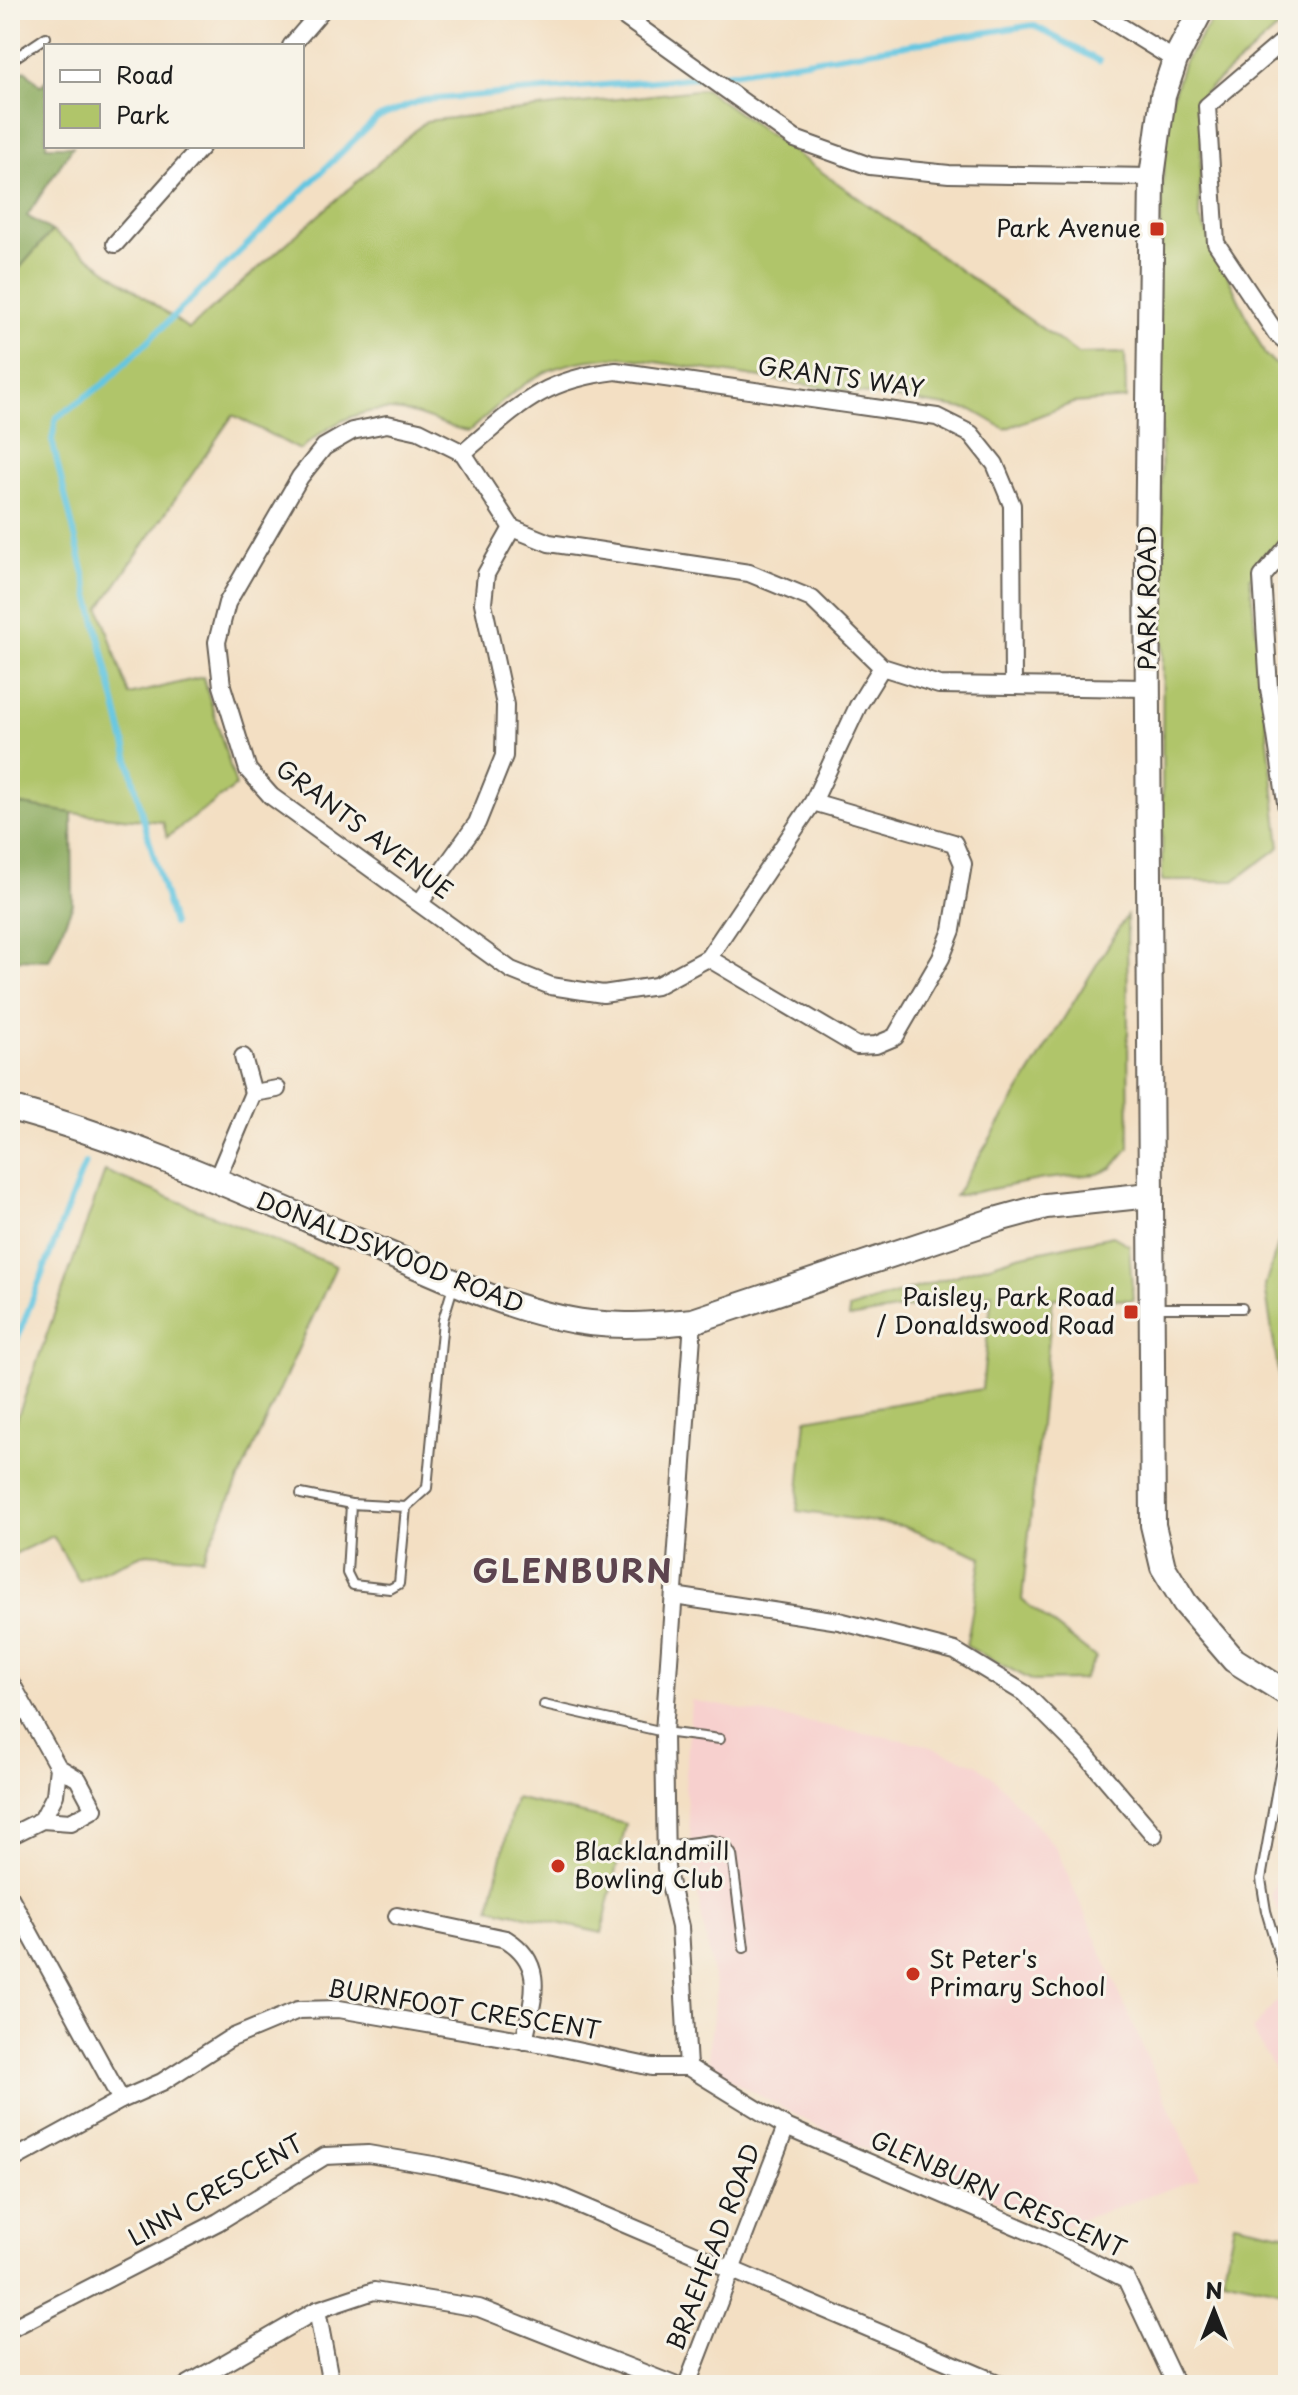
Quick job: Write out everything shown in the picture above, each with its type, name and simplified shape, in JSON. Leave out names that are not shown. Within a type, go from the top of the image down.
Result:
[{"type":"street","points":[[293,44],[322,10]]},
{"type":"street","points":[[615,10],[795,139],[870,166],[949,174],[1152,177]]},
{"type":"street","points":[[1094,10],[1175,60]]},
{"type":"street","name":"PARK ROAD","points":[[1201,10],[1175,60],[1163,96],[1152,177],[1148,688],[1153,1525],[1163,1567],[1185,1603],[1234,1660],[1288,1694]]},
{"type":"street","points":[[1288,37],[1207,106],[1216,243],[1276,333],[1288,343]]},
{"type":"street","points":[[115,244],[200,148]]},
{"type":"street","name":"GRANTS WAY","points":[[463,453],[546,387],[575,376],[616,371],[924,415],[954,423],[971,434],[995,464],[1012,505],[1013,686]]},
{"type":"street","name":"GRANTS AVENUE","points":[[463,453],[419,431],[387,424],[352,431],[324,447],[300,477],[227,603],[217,642],[222,686],[248,770],[284,806],[421,901],[511,970],[551,986],[603,994],[656,986],[708,958],[813,802],[858,706],[882,667]]},
{"type":"street","points":[[463,453],[512,528],[549,543],[749,573],[812,599],[882,667],[939,685],[1148,688]]},
{"type":"street","points":[[421,901],[477,823],[504,756],[505,705],[483,603],[486,574],[512,528]]},
{"type":"street","points":[[1288,546],[1262,577],[1269,688],[1288,816]]},
{"type":"street","points":[[708,958],[857,1046],[876,1045],[895,1037],[941,958],[952,930],[963,864],[961,854],[954,843],[813,802]]},
{"type":"street","points":[[216,1181],[253,1093],[243,1057]]},
{"type":"street","points":[[253,1093],[277,1089]]},
{"type":"street","name":"DONALDSWOOD ROAD","points":[[10,1108],[66,1122],[521,1308],[590,1323],[641,1325],[693,1321],[1046,1206],[1150,1195]]},
{"type":"street","points":[[693,1321],[664,1732],[666,1868],[680,1927],[688,2067],[786,2127]]},
{"type":"street","points":[[674,1596],[839,1621],[955,1651],[1024,1693],[1085,1754],[1154,1835]]},
{"type":"street","points":[[10,1681],[58,1767],[78,1779],[94,1809],[71,1822],[42,1820],[10,1836]]},
{"type":"street","points":[[42,1820],[55,1795],[58,1767]]},
{"type":"street","points":[[10,1897],[121,2100]]},
{"type":"street","points":[[397,1916],[506,1939],[522,1949],[534,1974],[524,2041]]},
{"type":"street","name":"BURNFOOT CRESCENT","points":[[10,2161],[121,2100],[162,2082],[229,2039],[298,2010],[339,2009],[652,2067],[688,2067]]},
{"type":"street","name":"BRAEHEAD ROAD","points":[[687,2385],[786,2127]]},
{"type":"street","name":"GLENBURN CRESCENT","points":[[786,2127],[1049,2240],[1126,2279],[1176,2385]]},
{"type":"street","name":"LINN CRESCENT","points":[[10,2329],[218,2222],[325,2156],[368,2154],[439,2166],[552,2193],[731,2266],[1002,2385]]},
{"type":"street","points":[[198,2383],[253,2344],[317,2310],[374,2291],[479,2308],[674,2385]]},
{"type":"street","points":[[317,2310],[331,2385]]},
{"type":"lane","points":[[637,26],[648,10]]},
{"type":"lane","points":[[10,61],[46,37]]},
{"type":"lane","points":[[351,1504],[347,1573],[358,1587],[390,1589],[401,1580],[406,1507],[427,1488],[443,1320],[455,1282]]},
{"type":"lane","points":[[1150,1308],[1242,1308]]},
{"type":"lane","points":[[301,1494],[351,1504],[406,1507]]},
{"type":"lane","points":[[544,1705],[664,1732],[720,1739]]},
{"type":"lane","points":[[1288,1726],[1261,1879],[1266,1911],[1288,1985]]},
{"type":"lane","points":[[665,1846],[711,1840],[725,1844],[732,1855],[744,1948]]},
{"type":"shaded area","name":"St Peter's Primary School","points":[[691,1700],[923,1744],[978,1765],[999,1783],[1056,1848],[1200,2178],[1061,2227],[843,2140],[712,2070],[708,2058],[716,1990],[699,1903],[685,1789]]},
{"type":"shaded area","points":[[1288,1844],[1288,1930],[1271,1895]]},
{"type":"shaded area","points":[[1288,1987],[1288,2093],[1252,2030]]},
{"type":"green space","points":[[1224,10],[1288,10],[1288,19],[1203,94],[1199,216],[1265,355],[1288,375],[1288,530],[1250,578],[1280,847],[1234,881],[1162,881],[1163,549],[1158,275],[1166,118],[1183,64],[1210,23]]},
{"type":"green space","points":[[25,70],[41,86],[44,82],[44,148],[72,148],[27,216],[52,231],[10,279],[10,81]]},
{"type":"green space","points":[[705,89],[1078,354],[1125,353],[1126,399],[1073,403],[1005,429],[972,410],[623,357],[572,363],[537,376],[469,431],[415,414],[383,410],[339,422],[300,450],[233,415],[100,608],[129,695],[203,677],[236,786],[167,837],[163,822],[10,803],[10,279],[52,231],[189,329],[426,121]]},
{"type":"green space","points":[[10,803],[72,813],[73,904],[49,960],[10,959]]},
{"type":"green space","points":[[1127,915],[1129,1148],[1112,1168],[1098,1174],[1044,1179],[955,1196]]},
{"type":"green space","points":[[105,1171],[336,1266],[203,1558],[147,1553],[79,1581],[53,1536],[10,1556],[10,1438]]},
{"type":"green space","points":[[1288,1212],[1288,1435],[1265,1286]]},
{"type":"green space","points":[[1113,1236],[1129,1245],[1133,1300],[1053,1298],[1022,1600],[1096,1658],[1083,1680],[1033,1681],[966,1646],[982,1557],[902,1526],[797,1511],[806,1419],[982,1389],[992,1293],[849,1318],[849,1309],[1018,1256]]},
{"type":"green space","name":"Blacklandmill Bowling Club","points":[[515,1798],[626,1824],[602,1933],[490,1908]]},
{"type":"green space","points":[[1234,2223],[1288,2234],[1288,2292],[1223,2278]]},
{"type":"waterway","points":[[712,76],[1033,25],[1099,61]]},
{"type":"waterway","points":[[173,924],[143,818],[52,440],[56,418],[105,383],[377,118],[422,100],[701,77]]},
{"type":"waterway","points":[[10,1342],[16,1342],[85,1163]]},
{"type":"place","name":"Park Avenue","points":[[1157,229]]},
{"type":"place","name":"Paisley, Park Road / Donaldswood Road","points":[[1131,1312]]},
{"type":"place","name":"Blacklandmill Bowling Club","points":[[558,1866]]},
{"type":"place","name":"St Peter's Primary School","points":[[913,1974]]},
{"type":"district","name":"GLENBURN","points":[[573,1572]]}]
